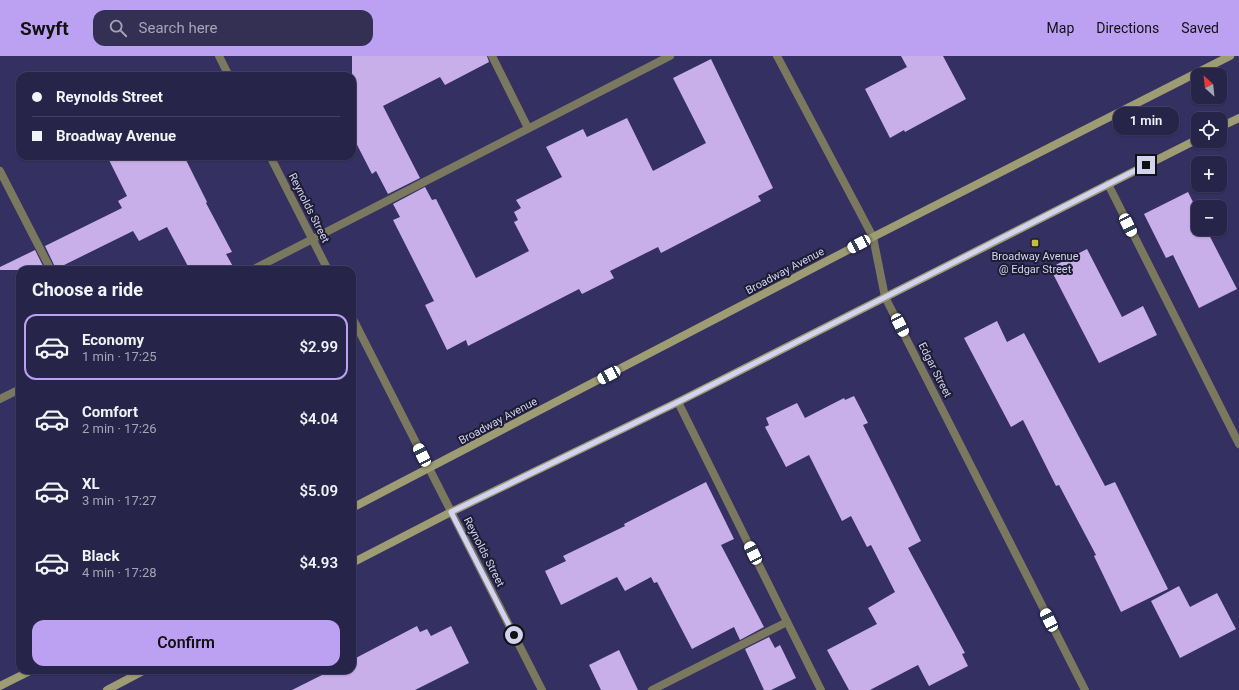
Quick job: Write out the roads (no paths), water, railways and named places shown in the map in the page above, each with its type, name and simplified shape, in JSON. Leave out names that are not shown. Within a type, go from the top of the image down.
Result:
[{"type":"street","points":[[219,56],[227,72]]},
{"type":"street","points":[[492,56],[528,128]]},
{"type":"street","points":[[260,266],[670,56]]},
{"type":"street","name":"Edgar Street","points":[[777,56],[873,237],[885,297],[1085,690]]},
{"type":"street","name":"Broadway Avenue","points":[[356,506],[873,237],[1230,56]]},
{"type":"street","points":[[1227,124],[1239,118]]},
{"type":"street","points":[[356,561],[451,512],[678,402],[1191,142]]},
{"type":"street","name":"Reynolds Street","points":[[272,160],[326,266]]},
{"type":"street","points":[[0,171],[49,266]]},
{"type":"street","points":[[1108,184],[1239,444]]},
{"type":"street","name":"Reynolds Street","points":[[356,325],[542,690]]},
{"type":"street","points":[[0,399],[16,391]]},
{"type":"street","points":[[678,402],[821,690]]},
{"type":"street","points":[[652,690],[787,622]]},
{"type":"street","points":[[0,686],[24,674]]},
{"type":"street","points":[[106,690],[137,674]]},
{"type":"place","name":"Broadway Avenue @ Edgar Street","points":[[1035,243]]}]
